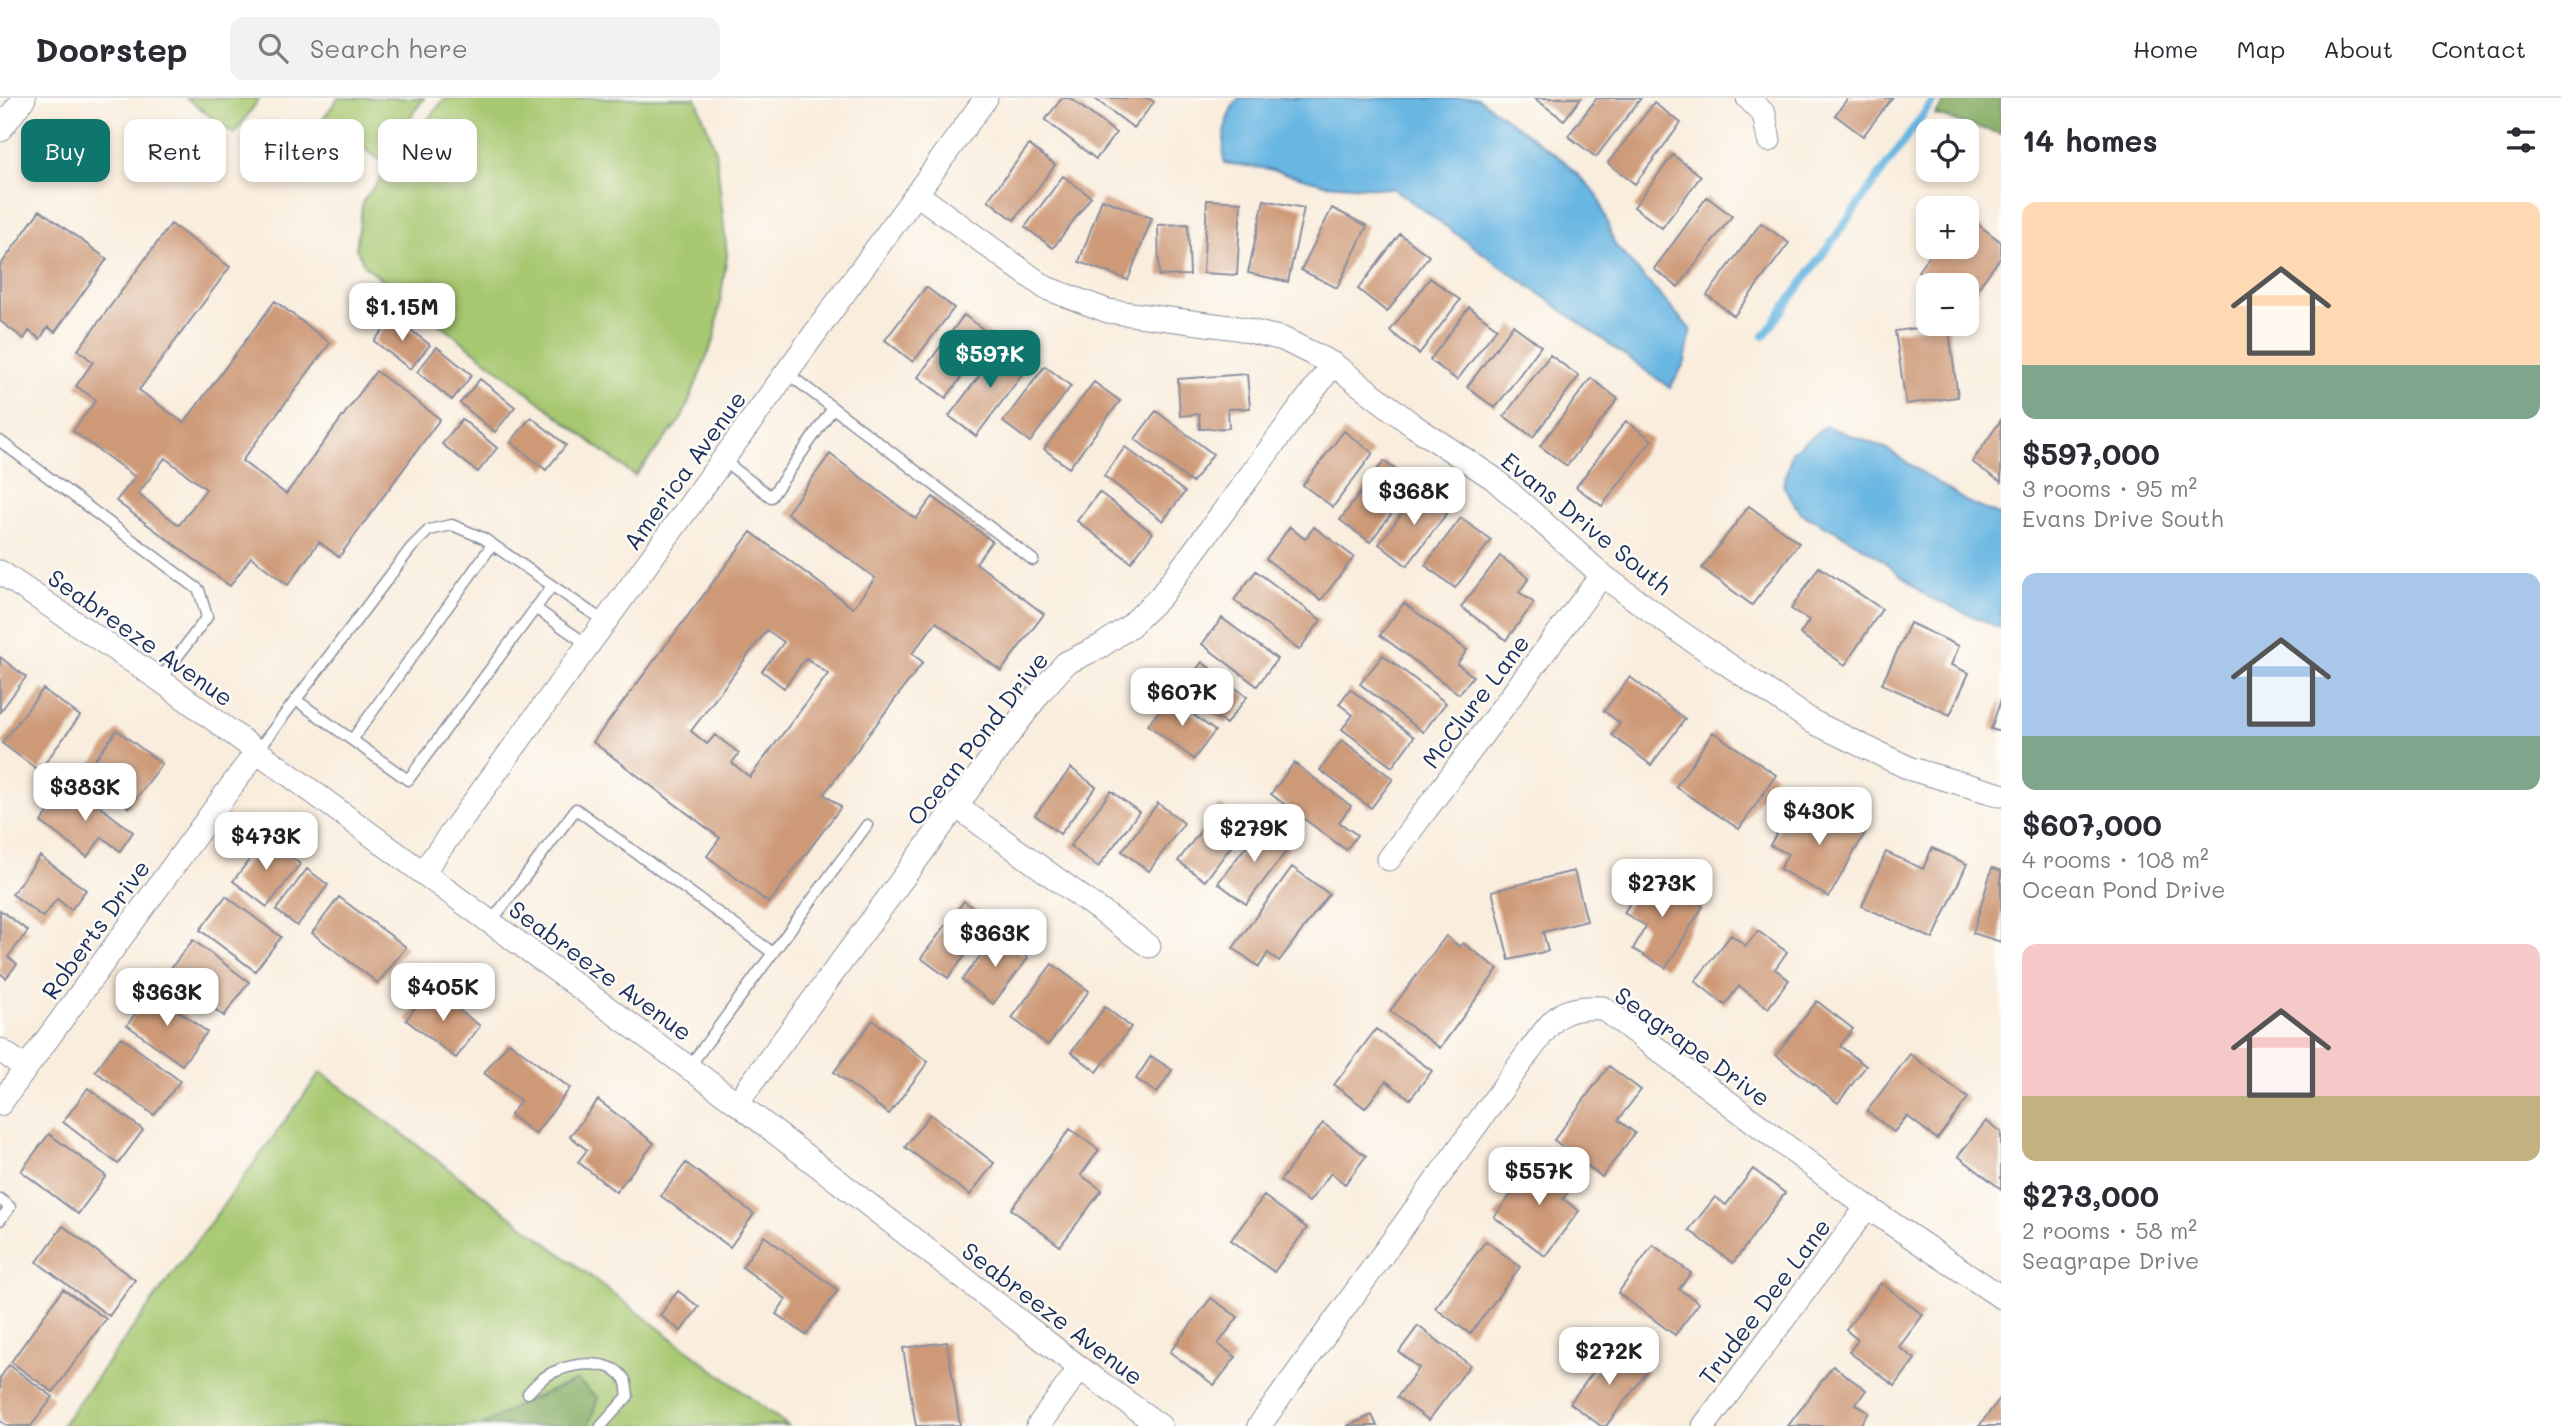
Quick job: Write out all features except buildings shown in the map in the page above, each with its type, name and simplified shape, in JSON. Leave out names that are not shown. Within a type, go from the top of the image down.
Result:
[{"type":"street","name":"America Avenue","points":[[423,872],[986,98]]},
{"type":"street","points":[[1748,98],[1764,114],[1769,140]]},
{"type":"street","points":[[0,130],[18,100]]},
{"type":"street","name":"Evans Drive South","points":[[917,194],[1046,288],[1108,312],[1237,328],[1283,339],[1333,364],[1414,426],[1493,478],[1602,575],[1677,630],[1813,722],[1911,769],[2001,795]]},
{"type":"street","name":"Ocean Pond Drive","points":[[737,1103],[1041,691],[1066,663],[1121,633],[1160,597],[1333,364]]},
{"type":"street","name":"Seabreeze Avenue","points":[[0,572],[160,680],[737,1103],[1080,1368],[1160,1426]]},
{"type":"street","name":"McClure Lane","points":[[1389,859],[1602,575]]},
{"type":"street","name":"Roberts Drive","points":[[0,1104],[257,751]]},
{"type":"street","points":[[956,806],[1149,946]]},
{"type":"street","name":"Seagrape Drive","points":[[1259,1426],[1528,1053],[1558,1016],[1580,1006],[1602,1008],[1867,1207],[2001,1297]]},
{"type":"street","points":[[0,1050],[26,1068]]},
{"type":"street","name":"Trudee Dee Lane","points":[[1704,1426],[1867,1207]]},
{"type":"street","points":[[1038,1426],[1080,1368]]},
{"type":"lane","points":[[787,373],[1033,560]]},
{"type":"lane","points":[[723,460],[771,498],[833,408]]},
{"type":"lane","points":[[0,441],[199,590],[206,617],[160,680]]},
{"type":"lane","points":[[257,751],[411,548],[429,530],[452,525],[492,545],[605,622]]},
{"type":"lane","points":[[352,740],[492,545]]},
{"type":"lane","points":[[296,700],[408,780],[552,586]]},
{"type":"lane","points":[[536,608],[589,645]]},
{"type":"lane","points":[[491,922],[576,809],[773,953]]},
{"type":"lane","points":[[689,1068],[867,825]]},
{"type":"lane","points":[[0,1199],[10,1207],[0,1220]]},
{"type":"lane","points":[[528,1393],[541,1380],[559,1370],[598,1365],[614,1368],[625,1381],[628,1396],[601,1426]]},
{"type":"green space","points":[[186,98],[260,98],[245,119],[240,119],[240,126],[234,134],[226,128],[226,119],[214,119]]},
{"type":"green space","points":[[338,98],[424,98],[409,119],[378,119],[378,159],[364,148],[364,119],[323,119]]},
{"type":"green space","points":[[445,98],[696,98],[716,151],[727,255],[715,337],[682,418],[635,476],[365,266],[356,248],[363,201],[378,182],[477,182],[477,119],[428,119]]},
{"type":"green space","points":[[1948,98],[2001,98],[2001,134],[1979,128],[1979,119],[1949,119],[1935,115]]},
{"type":"green space","points":[[321,1072],[788,1426],[61,1426]]},
{"type":"green space","points":[[577,1380],[598,1398],[588,1426],[481,1426],[524,1402]]},
{"type":"water","points":[[1239,98],[1478,98],[1563,160],[1597,194],[1615,245],[1691,330],[1685,362],[1670,388],[1394,189],[1325,184],[1269,169],[1224,163],[1227,120]]},
{"type":"water","points":[[1825,426],[1885,448],[1967,502],[2001,516],[2001,628],[1928,597],[1878,557],[1800,513],[1783,485],[1792,452]]},
{"type":"waterway","points":[[1764,336],[1935,98]]}]
